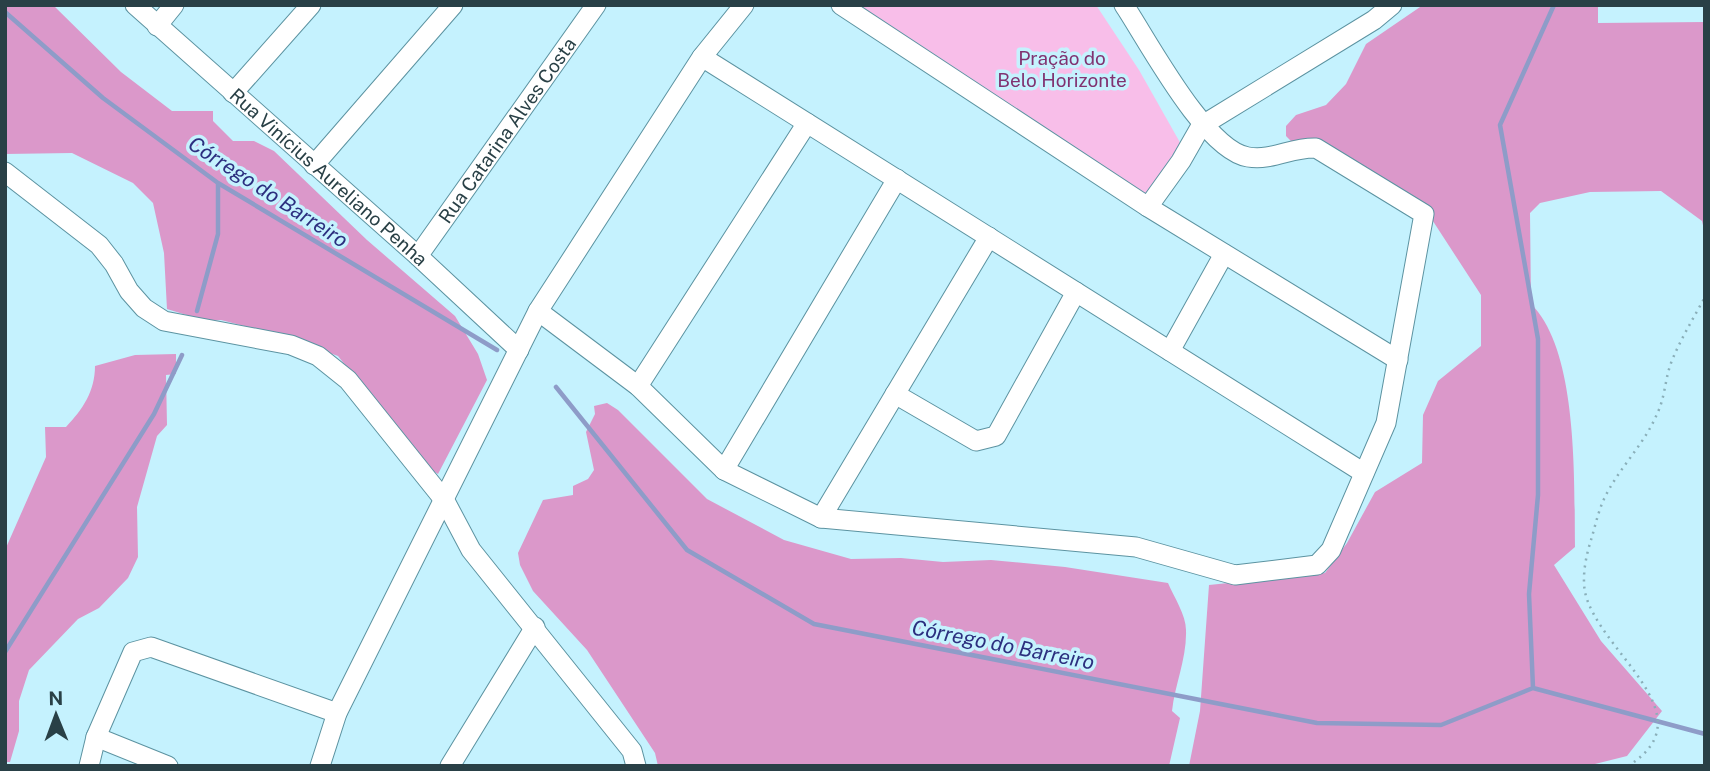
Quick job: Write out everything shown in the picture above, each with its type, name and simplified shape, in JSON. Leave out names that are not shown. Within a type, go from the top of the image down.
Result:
[{"type":"street","name":"Rua Vinícius Aureliano Penha","points":[[135,5],[418,256],[519,350]]},
{"type":"street","points":[[157,26],[174,5]]},
{"type":"street","points":[[233,93],[311,5]]},
{"type":"street","points":[[314,165],[453,5]]},
{"type":"street","name":"Rua Catarina Alves Costa","points":[[418,256],[596,5]]},
{"type":"street","points":[[320,766],[337,713],[538,312],[702,57],[744,5]]},
{"type":"street","points":[[841,5],[1148,207],[1398,360]]},
{"type":"street","points":[[1148,207],[1181,161],[1201,126],[1374,20],[1392,5]]},
{"type":"street","points":[[538,312],[638,386],[724,470],[821,518],[1136,547],[1235,575],[1317,565],[1331,550],[1386,424],[1424,214],[1316,148],[1297,147],[1276,157],[1245,157],[1201,126],[1131,8]]},
{"type":"street","points":[[702,57],[1364,473]]},
{"type":"street","points":[[638,386],[807,123]]},
{"type":"street","points":[[5,172],[99,245],[114,264],[129,291],[144,308],[164,321],[291,345],[318,356],[348,380],[445,501],[471,550],[632,751],[636,766]]},
{"type":"street","points":[[724,470],[897,179]]},
{"type":"street","points":[[821,518],[989,237]]},
{"type":"street","points":[[1170,351],[1224,254]]},
{"type":"street","points":[[895,394],[976,441],[996,436],[1076,292]]},
{"type":"street","points":[[450,766],[535,627]]},
{"type":"street","points":[[89,766],[96,737],[134,652],[151,647],[337,713]]},
{"type":"street","points":[[96,737],[168,766]]},
{"type":"path","points":[[1615,635],[1589,605],[1584,590],[1585,560],[1603,500],[1658,414],[1670,365],[1705,297]]},
{"type":"path","points":[[1628,766],[1651,757]]},
{"type":"green space","name":"Pração do Belo Horizonte","points":[[853,5],[1096,5],[1139,70],[1182,146],[1148,199]]},
{"type":"shaded area","points":[[5,5],[53,5],[121,72],[172,111],[213,111],[213,121],[233,141],[254,141],[274,151],[367,240],[455,316],[478,354],[487,380],[438,474],[425,466],[338,356],[279,335],[221,320],[206,321],[167,309],[164,253],[153,203],[133,183],[72,153],[5,154]]},
{"type":"shaded area","points":[[1423,5],[1598,5],[1598,23],[1705,22],[1705,234],[1702,221],[1661,191],[1590,192],[1540,203],[1530,213],[1531,304],[1547,325],[1558,353],[1571,419],[1575,547],[1554,565],[1601,641],[1662,711],[1627,756],[1587,766],[1189,766],[1200,711],[1209,585],[1325,573],[1347,543],[1375,492],[1422,463],[1423,415],[1438,381],[1481,346],[1481,295],[1429,215],[1296,146],[1286,136],[1286,126],[1296,115],[1326,105],[1346,84],[1366,44]]},
{"type":"shaded area","points":[[176,354],[176,374],[166,375],[167,425],[157,436],[137,507],[138,557],[128,578],[99,608],[78,619],[29,670],[19,701],[19,731],[10,762],[5,762],[5,550],[46,457],[45,427],[66,427],[72,420],[90,392],[95,366],[135,355]]},
{"type":"shaded area","points":[[607,403],[618,410],[707,499],[784,540],[851,559],[901,558],[943,562],[991,560],[1065,567],[1168,583],[1182,612],[1186,630],[1185,651],[1172,711],[1180,718],[1169,766],[658,766],[655,753],[587,650],[533,591],[520,565],[518,553],[543,500],[573,495],[573,486],[588,479],[594,470],[586,432],[595,414],[594,406]]},
{"type":"waterway","points":[[1533,688],[1529,594],[1538,495],[1538,339],[1500,125],[1554,5]]},
{"type":"waterway","name":"Córrego do Barreiro","points":[[5,12],[103,98],[218,183],[497,350]]},
{"type":"waterway","points":[[197,311],[218,234],[218,183]]},
{"type":"waterway","points":[[5,652],[154,414],[182,355]]},
{"type":"waterway","name":"Córrego do Barreiro","points":[[556,387],[687,550],[814,624],[1317,723],[1441,725],[1533,688]]},
{"type":"waterway","points":[[1533,688],[1705,734]]}]
